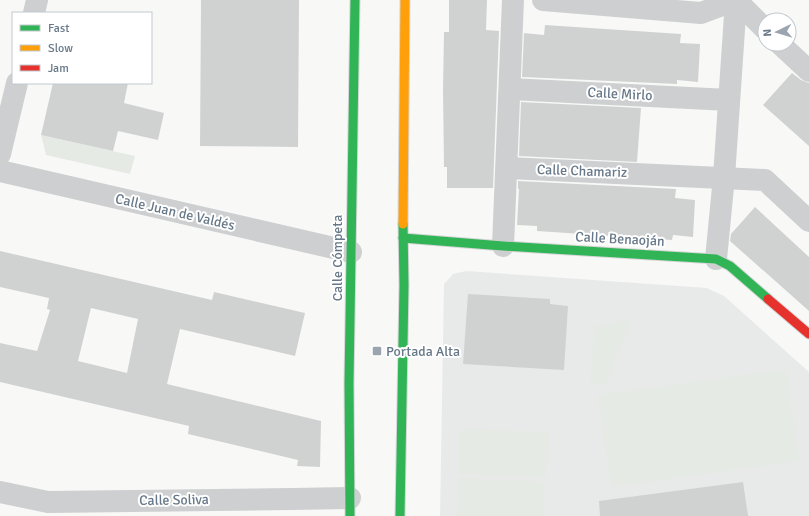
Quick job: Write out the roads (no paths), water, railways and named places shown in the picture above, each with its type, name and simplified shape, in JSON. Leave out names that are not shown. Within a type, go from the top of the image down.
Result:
[{"type":"main road","name":"Calle Cómpeta","points":[[350,507],[351,252],[355,0]]},
{"type":"main road","points":[[400,516],[404,285],[405,0]]},
{"type":"main road","name":"Calle Benaoján","points":[[403,238],[503,246],[716,259],[730,266],[809,334]]},
{"type":"street","points":[[34,12],[37,0]]},
{"type":"street","points":[[503,246],[513,0]]},
{"type":"street","points":[[543,0],[701,13],[736,0]]},
{"type":"street","points":[[736,0],[757,21]]},
{"type":"street","points":[[716,259],[724,177],[736,0]]},
{"type":"street","points":[[788,52],[809,71]]},
{"type":"street","points":[[0,154],[17,84]]},
{"type":"street","name":"Calle Mirlo","points":[[510,88],[729,100]]},
{"type":"street","name":"Calle Chamariz","points":[[507,168],[765,180],[809,221]]},
{"type":"street","name":"Calle Juan de Valdés","points":[[0,171],[351,252]]},
{"type":"street","name":"Calle Soliva","points":[[0,492],[47,509],[191,500],[350,507]]},
{"type":"place","name":"Portada Alta","points":[[377,351]]}]
